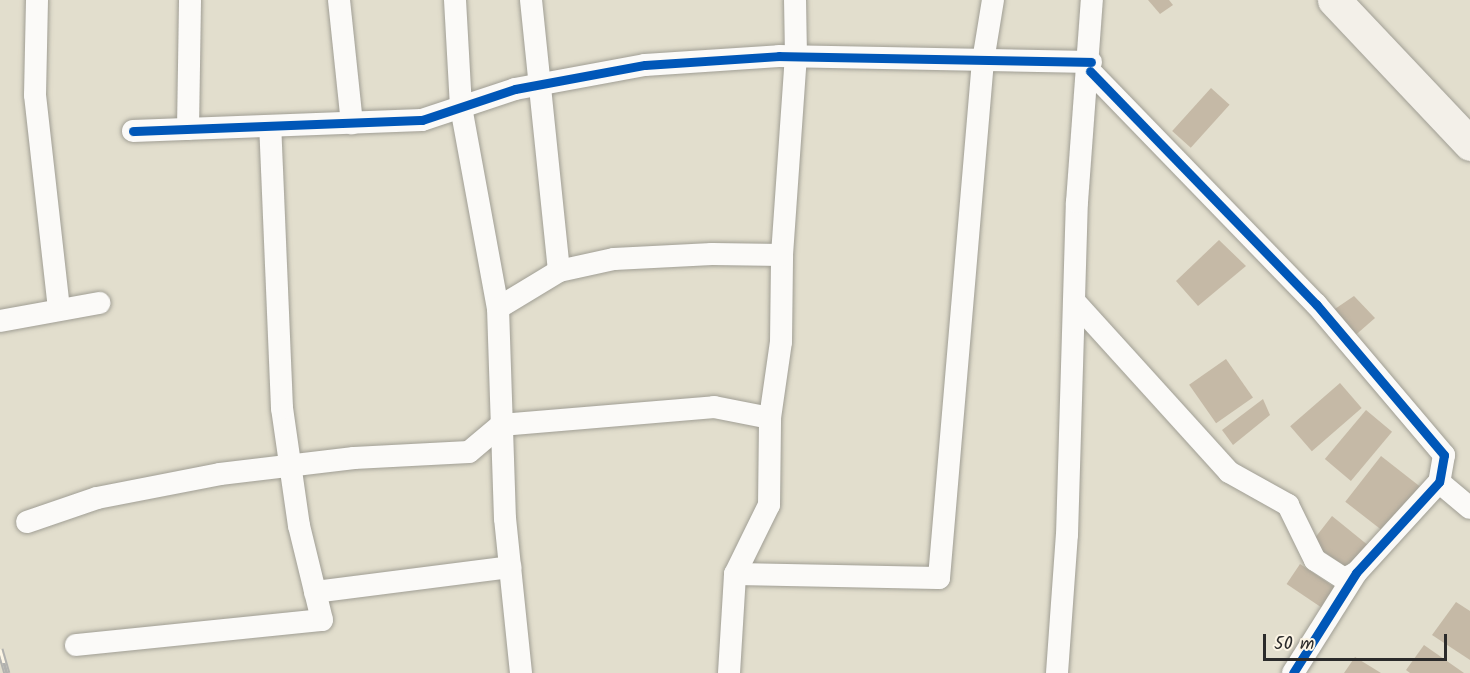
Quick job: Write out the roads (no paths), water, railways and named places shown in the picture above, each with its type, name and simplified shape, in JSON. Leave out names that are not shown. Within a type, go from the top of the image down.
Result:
[{"type":"main road","points":[[1334,0],[1470,144]]},
{"type":"street","points":[[37,0],[35,95],[60,310]]},
{"type":"street","points":[[188,129],[190,0]]},
{"type":"street","points":[[339,0],[352,123]]},
{"type":"street","points":[[455,0],[462,107],[498,308],[501,425],[510,567],[521,673]]},
{"type":"street","points":[[531,0],[559,271]]},
{"type":"street","points":[[729,673],[735,574],[769,505],[770,418],[782,342],[782,255],[796,56],[795,0]]},
{"type":"street","points":[[735,574],[939,578],[983,61],[993,0]]},
{"type":"street","points":[[1057,673],[1067,535],[1077,202],[1090,67],[1092,0]]},
{"type":"street","points":[[133,131],[422,120],[515,89],[540,87],[645,65],[796,56],[983,61],[1090,67],[1316,304],[1444,455],[1439,482],[1356,573],[1293,673]]},
{"type":"street","points":[[76,645],[322,620],[299,526],[290,466],[276,330],[270,126]]},
{"type":"street","points":[[498,308],[559,271],[615,259],[712,254],[782,255]]},
{"type":"street","points":[[1075,302],[1229,472],[1288,505],[1315,560],[1344,579],[1356,573]]},
{"type":"street","points":[[0,321],[99,303]]},
{"type":"street","points":[[27,522],[97,498],[220,474],[290,466],[469,452],[501,425],[714,407],[770,418]]},
{"type":"street","points":[[1439,482],[1470,508]]},
{"type":"street","points":[[315,592],[510,567]]},
{"type":"railway","points":[[0,649],[7,673]]}]
